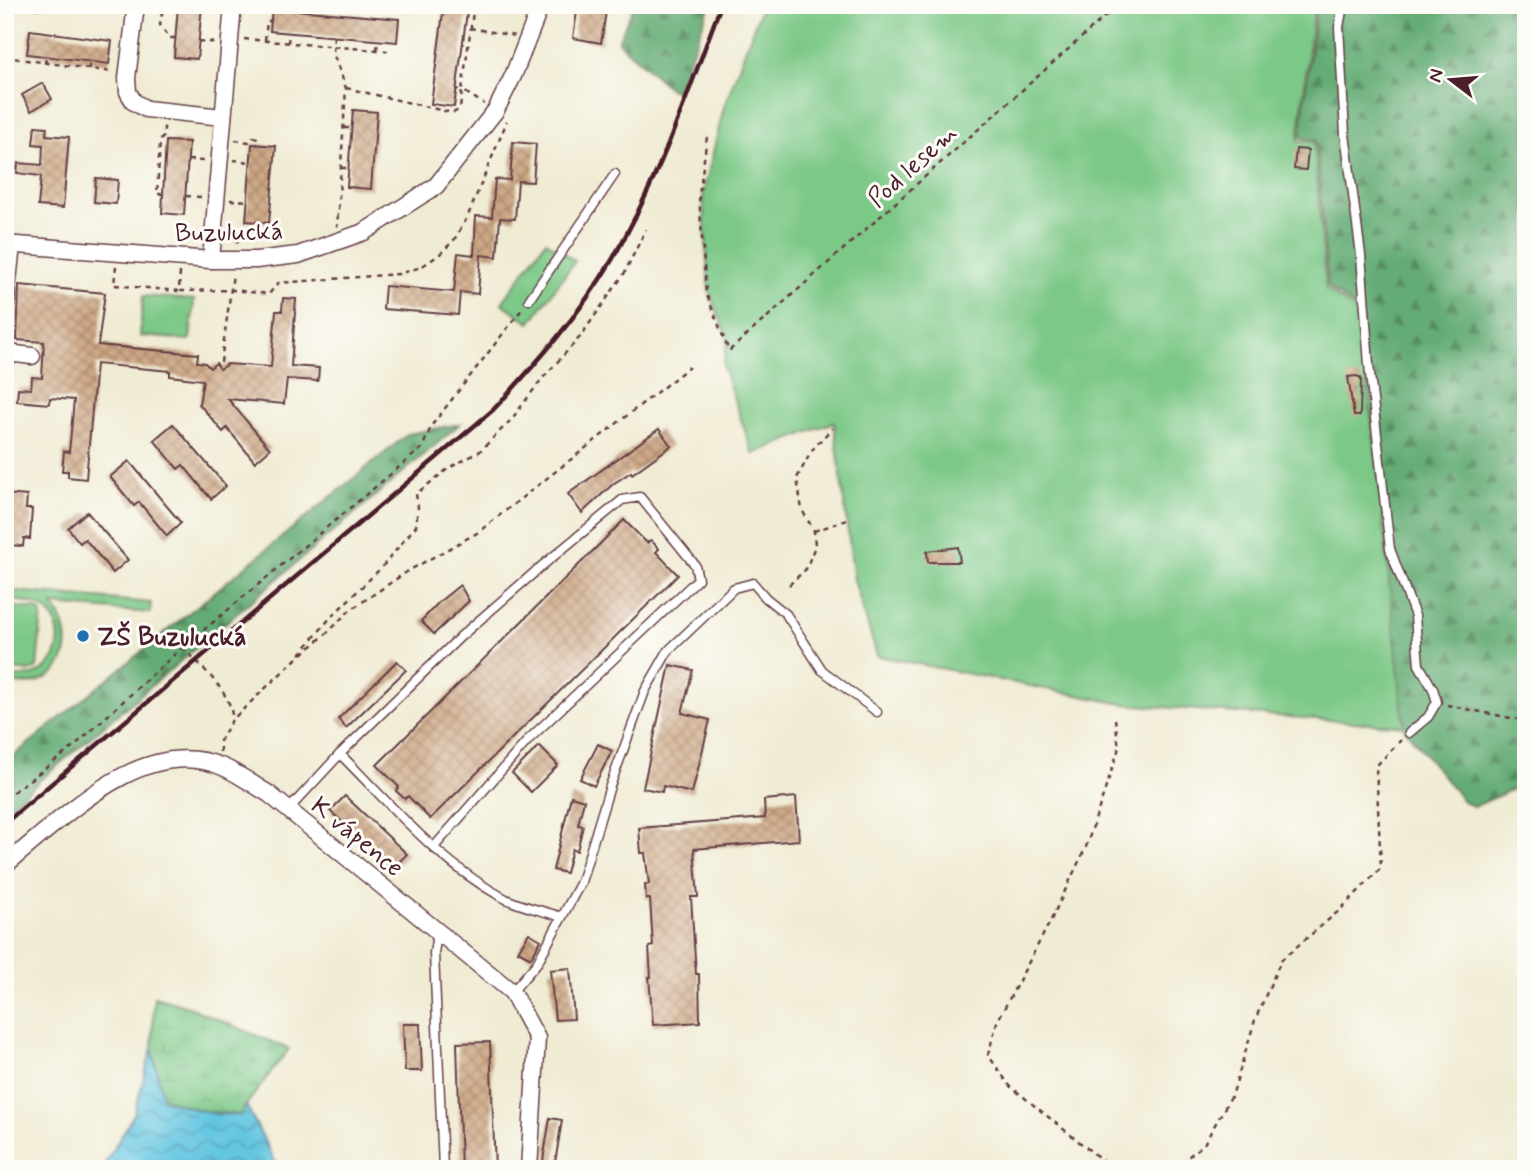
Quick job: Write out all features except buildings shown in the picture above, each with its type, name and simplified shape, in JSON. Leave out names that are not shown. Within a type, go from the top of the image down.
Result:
[{"type":"street","points":[[136,5],[128,74],[128,92],[134,102],[146,109],[223,117]]},
{"type":"street","name":"Buzulucká","points":[[8,244],[211,260],[256,260],[298,255],[364,232],[436,186],[496,110],[513,76],[541,5]]},
{"type":"street","points":[[211,260],[223,117],[228,6]]},
{"type":"street","points":[[5,309],[8,244]]},
{"type":"street","points":[[5,348],[8,353],[32,356]]},
{"type":"street","name":"K vápence","points":[[5,865],[101,788],[156,761],[181,759],[220,766],[259,788],[512,992],[537,1038],[529,1169]]},
{"type":"lane","points":[[1343,5],[1339,26],[1345,134],[1361,255],[1369,365],[1390,549],[1415,616],[1419,665],[1437,702],[1429,717],[1409,733]]},
{"type":"lane","points":[[529,300],[615,174]]},
{"type":"lane","points":[[288,810],[340,754],[460,637],[622,500],[640,497],[695,565],[698,579],[529,739],[434,847]]},
{"type":"lane","points":[[512,992],[537,963],[582,882],[610,786],[645,691],[668,651],[734,587],[753,583],[765,598],[786,614],[822,670],[877,712]]},
{"type":"lane","points":[[340,754],[434,847],[466,874],[508,900],[562,917]]},
{"type":"lane","points":[[437,933],[434,953],[443,1169]]},
{"type":"path","points":[[5,6],[46,9],[49,5]]},
{"type":"path","points":[[170,5],[162,13],[160,25],[170,38],[176,38]]},
{"type":"path","points":[[203,5],[228,6]]},
{"type":"path","points":[[346,88],[453,113],[460,109],[459,89],[474,5]]},
{"type":"path","name":"Pod lesem","points":[[707,137],[699,196],[706,293],[729,351],[1118,5]]},
{"type":"path","points":[[14,7],[6,57],[128,74]]},
{"type":"path","points":[[466,17],[472,18]]},
{"type":"path","points":[[265,40],[267,21],[271,21]]},
{"type":"path","points":[[470,29],[519,37]]},
{"type":"path","points":[[288,43],[289,33]]},
{"type":"path","points":[[334,37],[333,47],[346,88],[336,230],[346,226]]},
{"type":"path","points":[[244,39],[388,51]]},
{"type":"path","points":[[199,41],[220,43]]},
{"type":"path","points":[[377,50],[378,41]]},
{"type":"path","points":[[462,52],[467,53]]},
{"type":"path","points":[[45,64],[46,56]]},
{"type":"path","points":[[89,69],[90,62]]},
{"type":"path","points":[[459,89],[487,106],[492,98]]},
{"type":"path","points":[[163,194],[157,194],[165,111]]},
{"type":"path","points":[[344,128],[352,128]]},
{"type":"path","points":[[251,162],[233,160],[235,140],[249,142],[257,138],[257,145]]},
{"type":"path","points":[[159,157],[165,158]]},
{"type":"path","points":[[188,160],[211,162]]},
{"type":"path","points":[[341,168],[348,168]]},
{"type":"path","points":[[186,196],[207,198]]},
{"type":"path","points":[[230,200],[248,201]]},
{"type":"path","points":[[228,223],[232,237],[249,249]]},
{"type":"path","points":[[296,659],[331,617],[382,567],[416,526],[416,494],[449,468],[478,452],[511,421],[541,380],[580,337],[624,274],[646,229]]},
{"type":"path","points":[[117,253],[114,285],[179,291]]},
{"type":"path","points":[[221,362],[234,260]]},
{"type":"path","points":[[5,798],[71,749],[183,647],[422,449],[432,425],[529,300]]},
{"type":"path","points":[[220,766],[220,741],[232,720],[349,611],[408,571],[477,533],[689,367]]},
{"type":"path","points":[[789,585],[806,569],[814,546],[814,531],[802,510],[797,478],[811,450],[832,428]]},
{"type":"path","points":[[814,531],[846,520]]},
{"type":"path","points":[[183,647],[227,697],[233,710],[232,720]]},
{"type":"path","points":[[1437,702],[1526,721]]},
{"type":"path","points":[[1113,1169],[1010,1086],[988,1055],[997,1022],[1086,847],[1119,748],[1115,719]]},
{"type":"path","points":[[1173,1169],[1205,1144],[1234,1093],[1255,1020],[1281,960],[1340,910],[1381,868],[1376,766],[1409,733]]},
{"type":"green space","points":[[634,5],[710,5],[677,91],[670,89],[618,42]]},
{"type":"green space","points":[[762,5],[1330,5],[1314,6],[1298,141],[1314,142],[1326,289],[1357,312],[1376,455],[1404,726],[1123,704],[877,656],[854,580],[834,422],[753,454],[723,367],[728,339],[709,291],[703,194],[724,107]]},
{"type":"green space","points":[[1331,5],[1526,5],[1526,783],[1474,807],[1463,801],[1404,728],[1361,312],[1328,287],[1316,140],[1300,138],[1316,9],[1331,9]]},
{"type":"green space","points":[[546,241],[575,261],[530,323],[502,303]]},
{"type":"green space","points":[[143,296],[194,300],[190,340],[140,336]]},
{"type":"green space","points":[[460,424],[5,810],[5,763],[408,434]]},
{"type":"green space","points":[[5,590],[151,603],[150,613],[53,605],[60,616],[66,639],[62,661],[46,678],[33,683],[5,683],[5,675],[30,676],[46,667],[57,651],[58,632],[50,615],[43,608],[25,602],[5,600]]},
{"type":"green space","points":[[5,606],[36,609],[42,613],[37,668],[30,671],[5,668]]},
{"type":"green space","points":[[154,997],[186,1006],[289,1049],[241,1115],[208,1112],[163,1099],[152,1048]]},
{"type":"water","points":[[152,1048],[163,1099],[231,1115],[241,1115],[246,1105],[279,1169],[102,1169],[134,1114]]},
{"type":"railway","points":[[5,823],[493,410],[526,374],[586,300],[629,230],[672,135],[721,5]]},
{"type":"place","name":"ZŠ Buzulucká","points":[[83,636]]}]
